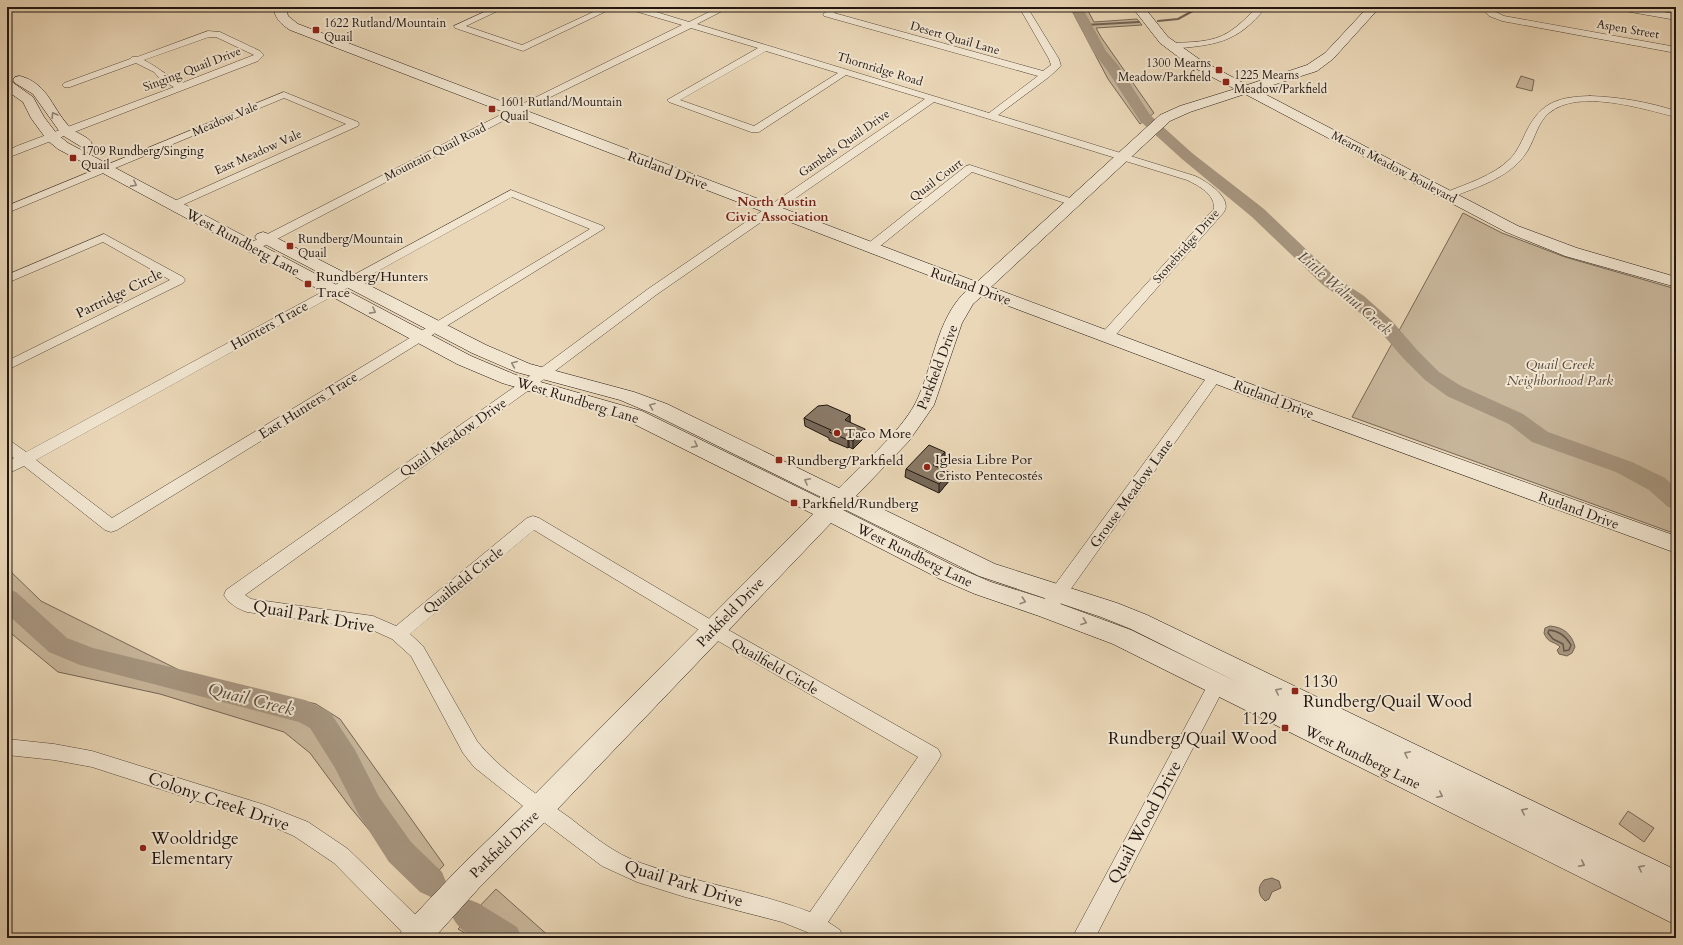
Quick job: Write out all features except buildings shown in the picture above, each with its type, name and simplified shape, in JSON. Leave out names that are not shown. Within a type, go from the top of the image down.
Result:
[{"type":"street","points":[[7,10],[18,7]]},
{"type":"street","name":"Rutland Drive","points":[[280,7],[280,14],[282,18],[294,27],[979,289],[1276,400],[1676,545]]},
{"type":"street","points":[[502,7],[458,26],[523,48],[612,7]]},
{"type":"street","name":"Thornridge Road","points":[[631,7],[1122,156]]},
{"type":"street","name":"Mountain Quail Road","points":[[260,243],[515,111],[726,7]]},
{"type":"street","name":"Desert Quail Lane","points":[[840,7],[827,14],[1046,75]]},
{"type":"street","points":[[991,116],[1056,66],[1055,61],[1023,7]]},
{"type":"street","name":"Mearns Meadow Boulevard","points":[[1138,7],[1158,34],[1194,62],[1448,195],[1487,217],[1542,242],[1571,252],[1676,282]]},
{"type":"street","points":[[1172,46],[1207,42],[1226,37],[1232,34],[1262,7]]},
{"type":"street","name":"Parkfield Drive","points":[[416,936],[469,878],[540,808],[712,629],[902,436],[924,406],[958,313],[967,300],[1165,118],[1185,109],[1302,72],[1321,62],[1329,56],[1374,7]]},
{"type":"street","name":"Aspen Street","points":[[1490,7],[1488,10],[1490,13],[1502,18],[1676,50]]},
{"type":"street","points":[[1620,7],[1676,17]]},
{"type":"street","name":"Singing Quail Drive","points":[[7,155],[21,148],[255,59],[259,56],[259,54],[212,33],[135,59],[67,85]]},
{"type":"street","points":[[765,48],[672,100],[755,130],[845,72]]},
{"type":"street","points":[[135,59],[158,70],[164,78],[182,87]]},
{"type":"street","name":"West Rundberg Lane","points":[[10,80],[38,91],[45,99],[66,132],[120,163],[245,227],[260,243]]},
{"type":"street","name":"West Rundberg Lane","points":[[10,80],[28,100],[38,118],[52,137],[63,146],[174,205],[260,243],[428,332],[479,349],[523,368],[535,379],[627,396],[667,421],[835,505],[987,570],[1053,601],[1217,684],[1562,842],[1676,885]]},
{"type":"street","name":"Meadow Vale","points":[[7,210],[284,95],[354,124]]},
{"type":"street","name":"Gambels Quail Drive","points":[[771,209],[932,99]]},
{"type":"street","points":[[1448,195],[1482,181],[1511,163],[1519,155],[1542,114],[1554,105],[1578,100],[1611,100],[1648,106],[1676,114]]},
{"type":"street","name":"East Meadow Vale","points":[[174,205],[354,124]]},
{"type":"street","name":"Stonebridge Drive","points":[[1108,336],[1220,210],[1217,199],[1199,182],[1191,178],[1122,156]]},
{"type":"street","name":"Quail Court","points":[[870,248],[970,168],[1072,202]]},
{"type":"street","name":"Hunters Trace","points":[[7,469],[511,193],[599,228]]},
{"type":"street","name":"Quail Meadow Drive","points":[[232,595],[535,379],[652,292],[771,209]]},
{"type":"street","name":"East Hunters Trace","points":[[25,459],[111,526],[599,228]]},
{"type":"street","name":"Partridge Circle","points":[[7,279],[104,237],[179,280],[7,366]]},
{"type":"street","name":"Grouse Meadow Lane","points":[[1053,601],[1215,376]]},
{"type":"street","points":[[7,445],[25,459]]},
{"type":"street","name":"Quailfield Circle","points":[[398,634],[533,522],[712,629],[931,755],[814,924]]},
{"type":"street","name":"Quail Park Drive","points":[[232,595],[248,605],[373,623],[398,634],[417,651],[423,660],[470,747],[482,761],[540,808],[610,859],[637,872],[684,887],[782,912],[814,924],[832,938]]},
{"type":"street","name":"West Rundberg Lane","points":[[1053,601],[1139,622],[1562,842],[1676,910]]},
{"type":"street","name":"Quail Wood Drive","points":[[1083,938],[1217,684]]},
{"type":"street","name":"Colony Creek Drive","points":[[7,747],[54,752],[92,759],[265,814],[301,829],[341,856],[416,936]]},
{"type":"green space","points":[[1070,7],[1086,7],[1094,22],[1137,19],[1142,25],[1096,28],[1154,113],[1140,124],[1108,79]]},
{"type":"green space","points":[[1521,76],[1534,80],[1532,91],[1516,87]]},
{"type":"green space","name":"Quail Creek Neighborhood Park","points":[[1463,213],[1502,233],[1565,257],[1676,289],[1676,534],[1352,417]]},
{"type":"green space","points":[[7,568],[41,601],[181,671],[316,704],[340,719],[444,865],[420,891],[350,807],[310,753],[284,732],[160,694],[58,672],[7,630]]},
{"type":"green space","points":[[1628,811],[1654,828],[1644,842],[1619,824]]},
{"type":"green space","points":[[496,889],[551,938],[473,938],[458,929]]},
{"type":"water","points":[[1550,626],[1563,630],[1572,638],[1575,647],[1572,653],[1567,656],[1559,654],[1557,650],[1560,647],[1547,639],[1544,633],[1545,628]]},
{"type":"water","points":[[1272,878],[1279,881],[1281,888],[1272,892],[1269,899],[1265,901],[1260,894],[1259,888],[1264,880]]},
{"type":"waterway","name":"Little Walnut Creek","points":[[1076,7],[1100,52],[1113,68],[1145,118],[1187,156],[1258,213],[1329,281],[1357,300],[1385,325],[1410,354],[1432,376],[1454,391],[1516,419],[1540,437],[1624,467],[1657,484],[1676,501]]},
{"type":"waterway","points":[[1158,21],[1178,19],[1200,7]]},
{"type":"waterway","points":[[1085,25],[1139,22]]},
{"type":"waterway","name":"Quail Creek","points":[[7,599],[58,645],[89,658],[305,712],[320,720],[345,759],[369,806],[400,852],[431,882]]},
{"type":"waterway","name":"Quail Creek","points":[[467,914],[506,938]]},
{"type":"place","name":"1622 Rutland/Mountain Quail","points":[[316,30]]},
{"type":"place","name":"1300 Mearns Meadow/Parkfield","points":[[1219,70]]},
{"type":"place","name":"1225 Mearns Meadow/Parkfield","points":[[1226,82]]},
{"type":"place","name":"1601 Rutland/Mountain Quail","points":[[492,109]]},
{"type":"place","name":"1709 Rundberg/Singing Quail","points":[[73,158]]},
{"type":"place","name":"Rundberg/Mountain Quail","points":[[290,246]]},
{"type":"place","name":"Rundberg/Hunters Trace","points":[[308,284]]},
{"type":"place","name":"Taco More","points":[[837,433]]},
{"type":"place","name":"Rundberg/Parkfield","points":[[779,460]]},
{"type":"place","name":"Iglesia Libre Por Cristo Pentecostés","points":[[927,467]]},
{"type":"place","name":"Parkfield/Rundberg","points":[[794,503]]},
{"type":"place","name":"1130 Rundberg/Quail Wood","points":[[1295,691]]},
{"type":"place","name":"1129 Rundberg/Quail Wood","points":[[1285,728]]},
{"type":"place","name":"Wooldridge Elementary","points":[[143,848]]},
{"type":"district","name":"North Austin Civic Association","points":[[777,208]]}]
